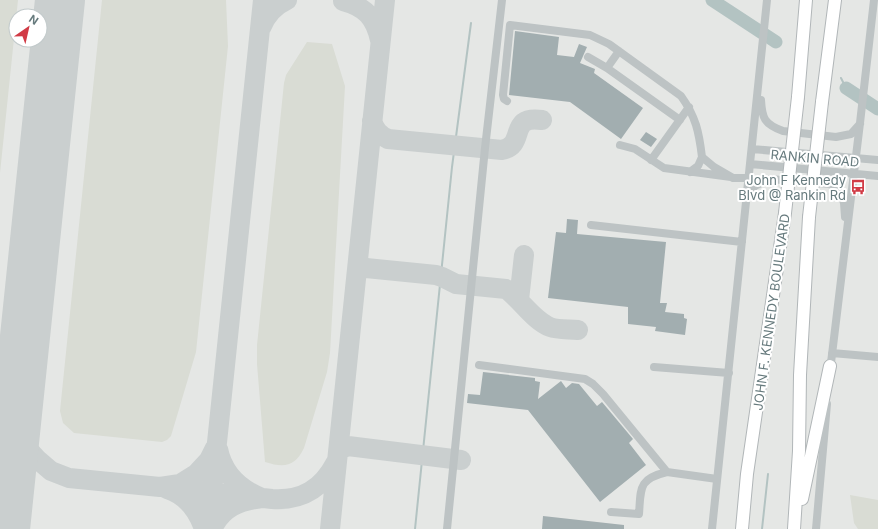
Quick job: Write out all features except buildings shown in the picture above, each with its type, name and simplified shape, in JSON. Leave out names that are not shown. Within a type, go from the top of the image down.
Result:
[{"type":"highway","name":"JOHN F. KENNEDY BOULEVARD","points":[[742,529],[748,474],[785,213],[798,97],[806,0]]},
{"type":"highway","name":"JOHN F. KENNEDY BOULEVARD","points":[[794,529],[799,451],[800,375],[809,218],[835,0]]},
{"type":"highway","points":[[828,51],[841,0]]},
{"type":"highway","points":[[794,529],[807,477],[830,366]]},
{"type":"street","points":[[447,529],[484,156],[502,0]]},
{"type":"street","points":[[712,529],[767,0]]},
{"type":"street","points":[[816,529],[830,366],[864,85],[875,11],[874,0]]},
{"type":"street","points":[[507,101],[502,95],[510,25],[590,35],[609,44],[681,96],[689,107],[699,133],[702,157],[698,166],[690,172]]},
{"type":"street","points":[[607,68],[620,52]]},
{"type":"street","points":[[588,57],[607,68],[680,120]]},
{"type":"street","points":[[760,78],[762,114],[767,122],[774,128],[783,131],[836,137],[851,134],[860,123]]},
{"type":"street","points":[[651,160],[689,107]]},
{"type":"street","points":[[620,144],[635,150],[664,168],[733,178],[749,178]]},
{"type":"street","name":"RANKIN ROAD","points":[[752,149],[878,160]]},
{"type":"street","points":[[702,157],[714,167],[733,178]]},
{"type":"street","name":"RANKIN ROAD","points":[[750,164],[878,176]]},
{"type":"street","points":[[747,194],[755,186],[770,179],[830,184],[841,194],[844,203],[846,238]]},
{"type":"street","points":[[591,225],[742,242]]},
{"type":"street","points":[[832,353],[878,357]]},
{"type":"street","points":[[479,365],[585,379],[593,384],[603,394],[667,472]]},
{"type":"street","points":[[654,367],[729,374]]},
{"type":"street","points":[[611,512],[639,514],[641,488],[646,481],[655,475],[667,472],[718,479]]},
{"type":"shaded area","points":[[0,0],[878,0],[878,529],[0,529]]},
{"type":"shaded area","points":[[0,0],[18,0],[17,8],[8,8],[8,48],[13,48],[0,173]]},
{"type":"shaded area","points":[[102,0],[226,0],[228,46],[196,352],[171,436],[162,442],[74,433],[63,423],[60,411]]},
{"type":"shaded area","points":[[307,42],[332,44],[345,86],[330,353],[327,372],[304,448],[301,454],[293,462],[278,465],[265,462],[257,364],[257,345],[284,83],[286,75]]},
{"type":"shaded area","points":[[850,495],[878,500],[878,529],[858,529],[854,523]]},
{"type":"waterway","points":[[712,0],[776,42]]},
{"type":"waterway","points":[[415,529],[452,167],[471,23]]},
{"type":"waterway","points":[[841,78],[846,88]]},
{"type":"waterway","points":[[846,88],[878,109]]},
{"type":"waterway","points":[[762,529],[768,474]]},
{"type":"taxiway","points":[[208,529],[263,0]]},
{"type":"taxiway","points":[[261,28],[271,11],[287,0]]},
{"type":"taxiway","points":[[330,529],[385,0]]},
{"type":"taxiway","points":[[343,1],[351,3],[368,14],[375,25],[380,40]]},
{"type":"taxiway","points":[[372,121],[378,132],[388,139],[502,150],[509,147],[514,142],[524,122],[531,120],[542,120]]},
{"type":"taxiway","points":[[519,300],[524,255]]},
{"type":"taxiway","points":[[358,260],[360,265],[366,268],[436,275],[456,284],[506,289],[544,324],[556,329],[578,330]]},
{"type":"taxiway","points":[[19,431],[25,446],[51,471],[69,478],[160,487],[180,484],[196,474],[209,460],[215,448]]},
{"type":"taxiway","points":[[338,453],[341,449],[348,446],[461,460]]},
{"type":"taxiway","points":[[212,529],[221,515],[232,506],[246,501],[262,498],[246,490],[233,480],[220,458],[218,449]]},
{"type":"taxiway","points":[[170,488],[272,499],[293,498],[318,486],[336,462]]},
{"type":"taxiway","points":[[167,489],[180,495],[190,504],[195,510],[204,529]]},
{"type":"runway","points":[[5,529],[60,0]]},
{"type":"place","name":"John F Kennedy Blvd @ Rankin Rd","points":[[858,187]]}]
